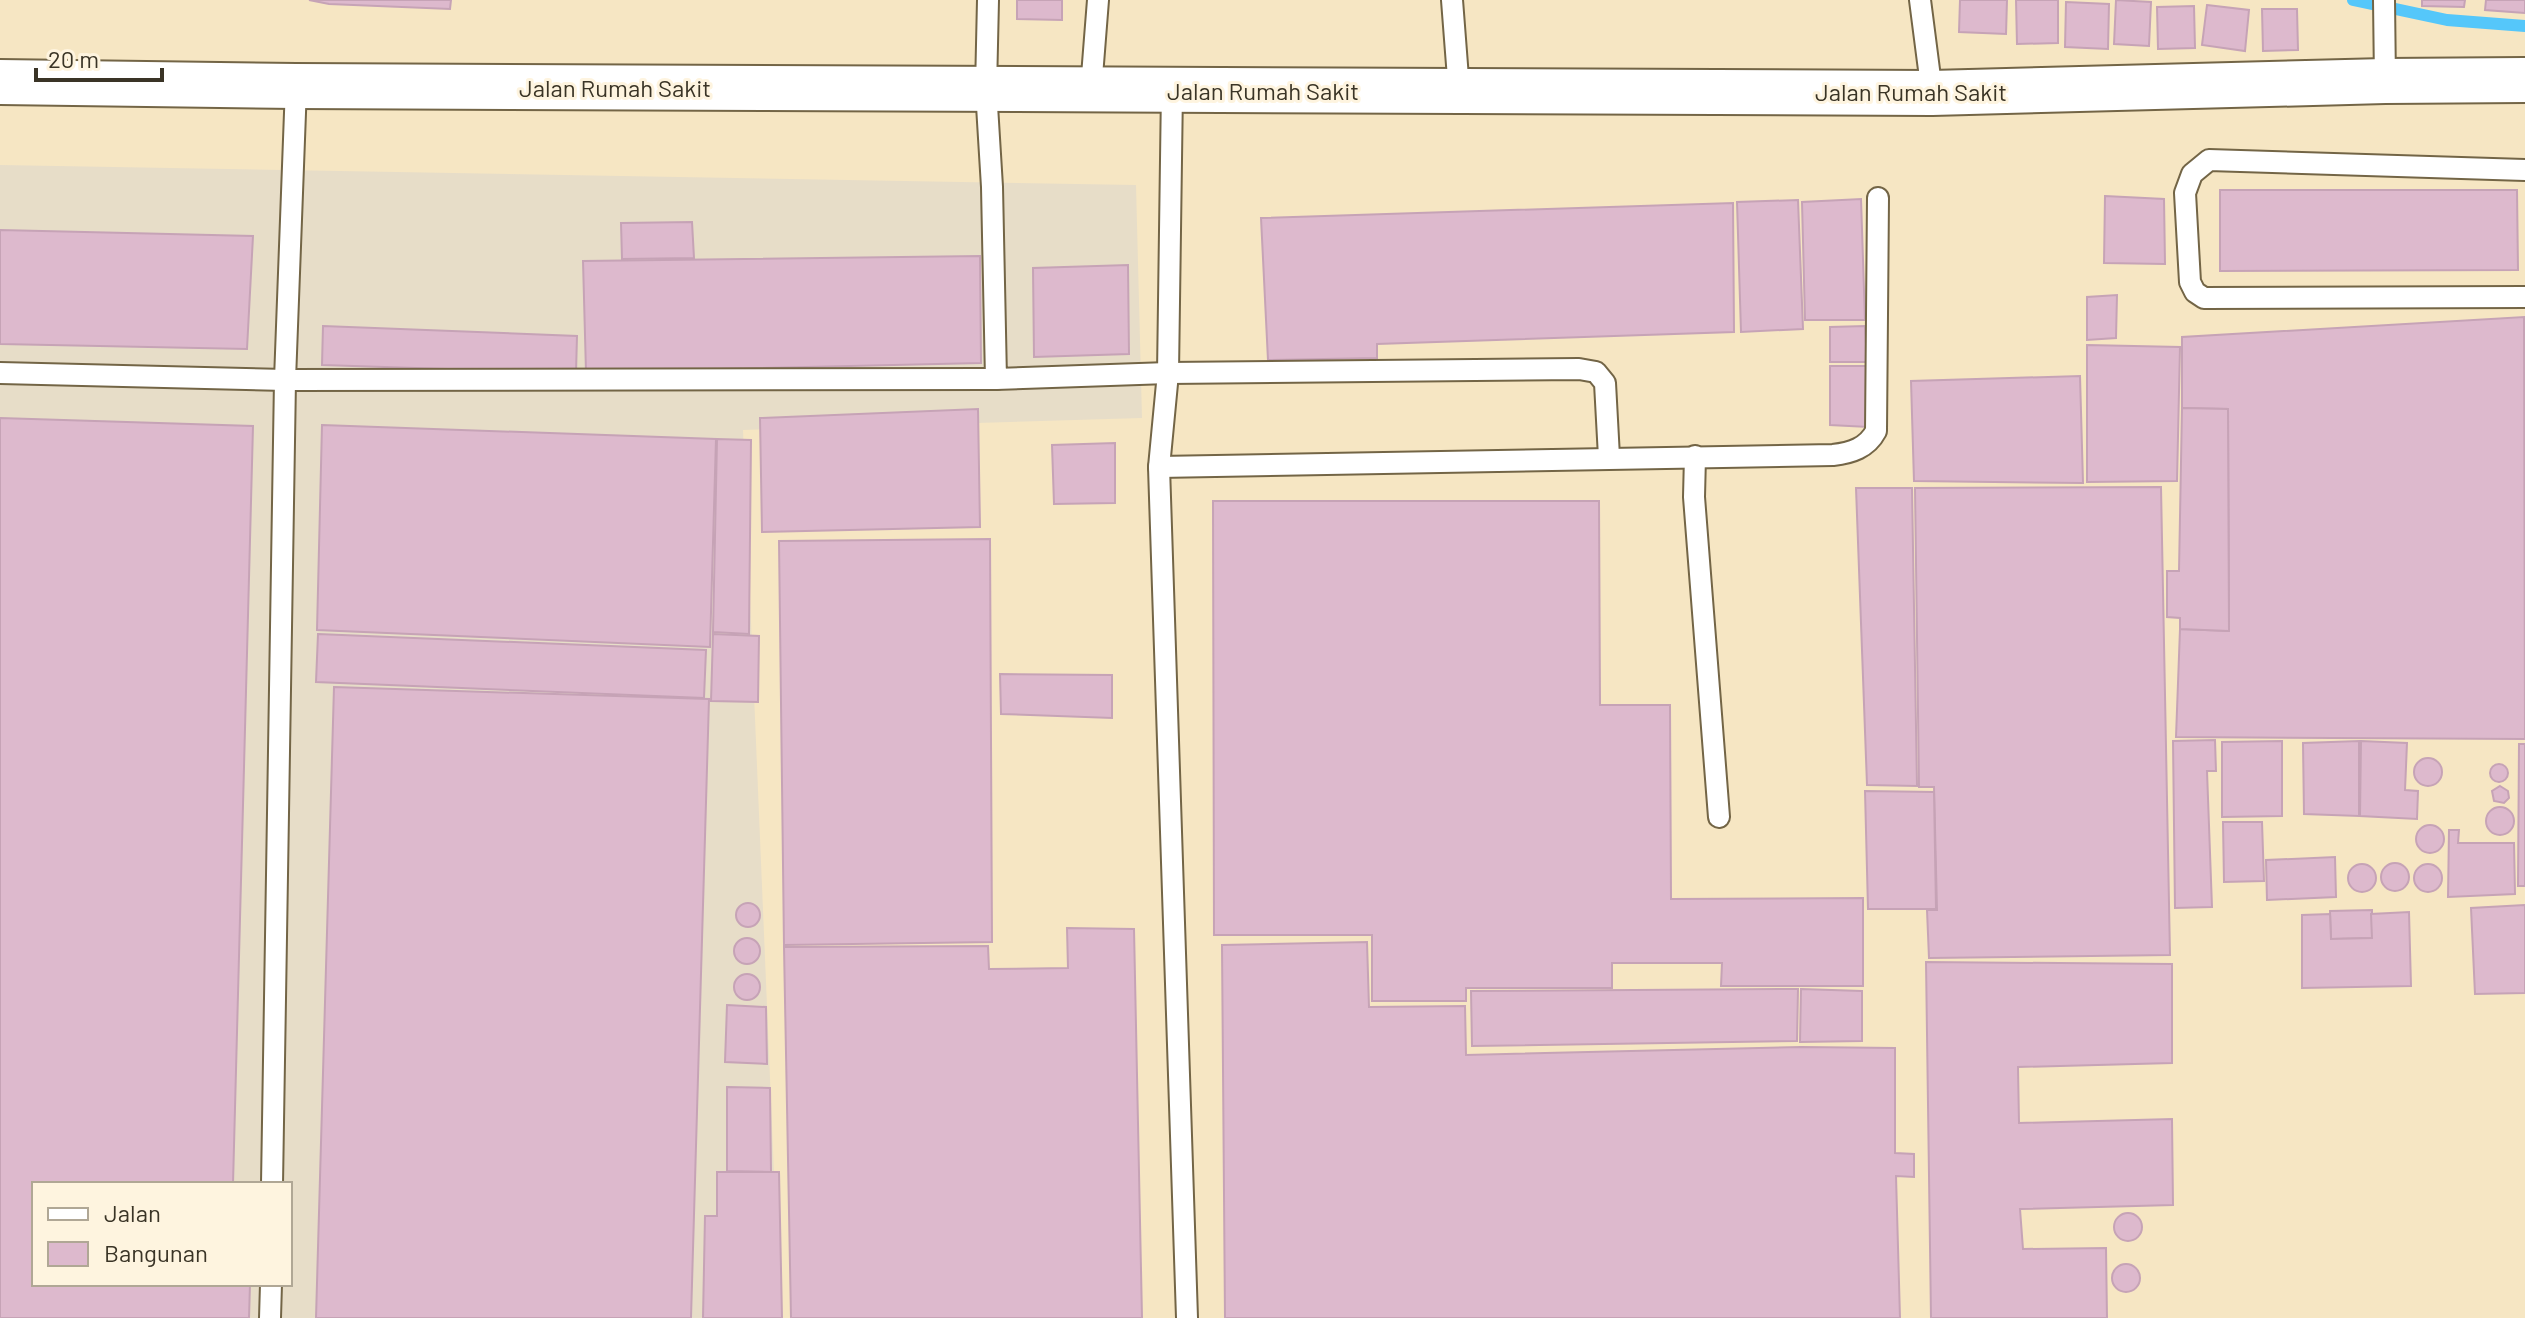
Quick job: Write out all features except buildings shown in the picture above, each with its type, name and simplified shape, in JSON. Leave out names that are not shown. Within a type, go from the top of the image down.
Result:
[{"type":"main road","name":"Jalan Rumah Sakit","points":[[0,82],[1932,93],[2525,80]]},
{"type":"lane","points":[[988,0],[986,89],[992,187],[996,379]]},
{"type":"lane","points":[[1091,89],[1098,0]]},
{"type":"lane","points":[[1452,0],[1459,91]]},
{"type":"lane","points":[[1920,0],[1932,93]]},
{"type":"lane","points":[[2384,0],[2385,81]]},
{"type":"lane","points":[[272,1182],[285,380],[296,86]]},
{"type":"lane","points":[[1172,89],[1168,373],[1159,467],[1187,1318]]},
{"type":"lane","points":[[2525,170],[2209,160],[2192,174],[2185,193],[2190,282],[2195,292],[2204,298],[2525,297]]},
{"type":"lane","points":[[1159,467],[1833,455],[1859,449],[1870,442],[1876,431],[1878,198]]},
{"type":"lane","points":[[0,373],[285,380],[996,379],[1168,373],[1579,369],[1596,372],[1605,383],[1609,457]]},
{"type":"lane","points":[[1695,456],[1694,497],[1719,817]]},
{"type":"lane","points":[[270,1318],[271,1286]]},
{"type":"shaded area","points":[[0,165],[1136,185],[1142,418],[743,430],[780,1318],[0,1318]]},
{"type":"waterway","points":[[2353,0],[2447,20],[2525,26]]}]
